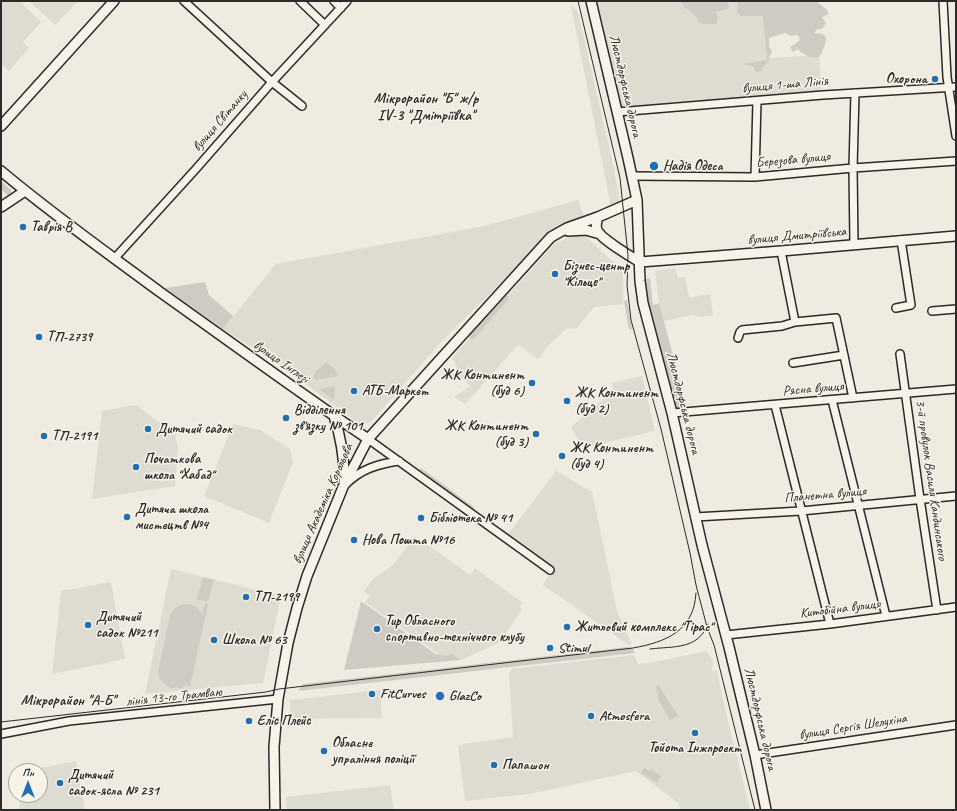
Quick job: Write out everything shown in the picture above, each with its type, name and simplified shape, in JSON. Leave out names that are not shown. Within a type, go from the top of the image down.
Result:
[{"type":"main road","points":[[1,126],[114,1]]},
{"type":"main road","name":"Люстдорфська дорога","points":[[591,1],[632,176],[636,200],[640,281],[643,303],[672,413],[695,517],[755,754],[766,810]]},
{"type":"main road","name":"вулиця Інглезі","points":[[1,170],[50,212],[114,259],[368,439]]},
{"type":"main road","points":[[1,207],[25,191]]},
{"type":"main road","name":"вулиця Академіка Корольова","points":[[275,810],[274,747],[278,699],[288,643],[309,571],[343,487],[368,439],[545,242],[567,228],[598,217],[636,200]]},
{"type":"main road","points":[[598,217],[596,230],[628,255],[640,262]]},
{"type":"main road","points":[[557,233],[586,230],[600,234]]},
{"type":"main road","name":"вулиця Дмитріївська","points":[[640,262],[956,236]]},
{"type":"main road","points":[[334,416],[344,463],[343,487]]},
{"type":"street","points":[[184,1],[272,82],[302,106]]},
{"type":"street","points":[[300,1],[325,25]]},
{"type":"street","points":[[334,1],[341,8]]},
{"type":"street","name":"вулиця Світанку","points":[[114,259],[196,170],[272,82],[347,1]]},
{"type":"street","points":[[943,1],[947,77],[953,88],[956,136]]},
{"type":"street","name":"вулиця 1-ша Лінія","points":[[617,112],[855,93],[953,88]]},
{"type":"street","points":[[854,244],[853,168],[855,93]]},
{"type":"street","points":[[755,177],[756,101]]},
{"type":"street","name":"Березова вулиця","points":[[632,176],[755,177],[956,161]]},
{"type":"street","points":[[896,308],[911,306],[901,240]]},
{"type":"street","points":[[782,251],[794,322]]},
{"type":"street","points":[[932,311],[956,309]]},
{"type":"street","points":[[738,338],[742,330],[782,326],[794,322],[836,318],[853,398]]},
{"type":"street","name":"3-й провулок Василя Кандинського","points":[[900,354],[936,610]]},
{"type":"street","points":[[793,363],[844,355]]},
{"type":"street","name":"Рясна вулиця","points":[[672,413],[681,411],[775,405],[956,389]]},
{"type":"street","points":[[832,400],[886,616]]},
{"type":"street","points":[[775,405],[830,624]]},
{"type":"street","name":"вулиця Інглезі","points":[[368,439],[550,570]]},
{"type":"street","points":[[343,487],[361,472],[372,466],[399,461]]},
{"type":"street","name":"Планетна вулиця","points":[[695,517],[801,511],[956,496]]},
{"type":"street","name":"Китобійна вулиця","points":[[726,635],[830,624],[956,607]]},
{"type":"street","name":"лінія 13-го Трамваю","points":[[1,734],[69,721],[278,699]]},
{"type":"street","name":"вулиця Сергія Шелухіна","points":[[755,754],[956,725]]},
{"type":"shaded area","points":[[1,1],[19,1],[41,22],[23,42],[29,48],[9,71],[1,64]]},
{"type":"shaded area","points":[[29,1],[78,1],[55,25]]},
{"type":"shaded area","points":[[597,1],[739,1],[765,10],[768,58],[819,55],[822,93],[622,110]]},
{"type":"shaded area","points":[[681,1],[727,1],[729,8],[716,12],[718,18],[716,24],[703,24],[699,22],[693,13],[684,7]]},
{"type":"shaded area","points":[[737,1],[816,1],[827,10],[829,14],[822,17],[826,24],[823,28],[816,30],[815,33],[822,34],[826,37],[824,47],[819,57],[808,56],[798,49],[793,52],[790,48],[800,39],[797,35],[791,36],[785,33],[769,38],[769,47],[772,51],[767,63],[762,68],[763,71],[756,72],[754,67],[744,64],[767,60],[763,16],[741,16],[737,11]]},
{"type":"shaded area","points":[[571,5],[578,12],[612,159],[620,202],[611,207]]},
{"type":"shaded area","points":[[1,181],[11,190],[11,193],[8,196],[1,189]]},
{"type":"shaded area","points":[[578,200],[584,217],[558,226],[440,343],[372,421],[362,426],[281,366],[223,329],[276,264],[485,226]]},
{"type":"shaded area","points":[[582,233],[623,271],[623,304],[594,307],[577,328],[566,329],[547,347],[538,359],[518,345],[465,404],[454,397],[470,386],[459,376],[452,358],[555,243]]},
{"type":"shaded area","points":[[675,268],[678,278],[685,277],[689,298],[710,294],[713,315],[702,317],[692,315],[664,321],[659,303],[655,271]]},
{"type":"shaded area","points":[[650,278],[653,305],[659,303],[682,389],[685,406],[673,410],[649,305],[645,279]]},
{"type":"shaded area","points":[[205,282],[209,295],[233,316],[223,329],[165,288]]},
{"type":"shaded area","points":[[506,295],[509,297],[507,301],[474,339],[470,339],[469,335]]},
{"type":"shaded area","points":[[627,300],[632,329],[629,330],[624,301]]},
{"type":"shaded area","points":[[326,363],[335,369],[338,376],[316,380],[313,377],[316,371]]},
{"type":"shaded area","points":[[642,376],[655,431],[583,448],[571,427],[606,397],[614,395],[612,383]]},
{"type":"shaded area","points":[[335,386],[334,400],[319,389]]},
{"type":"shaded area","name":"Початкова школа \"Хабад\"","points":[[136,405],[175,434],[178,448],[175,486],[92,499],[102,411]]},
{"type":"shaded area","points":[[233,424],[260,430],[290,449],[293,462],[269,523],[204,496]]},
{"type":"shaded area","points":[[421,468],[474,507],[472,510],[419,469]]},
{"type":"shaded area","points":[[556,471],[592,492],[617,611],[632,644],[629,645],[543,585],[552,570],[507,536]]},
{"type":"shaded area","points":[[415,536],[470,575],[475,568],[523,603],[520,607],[521,611],[500,642],[461,660],[452,654],[446,656],[439,654],[365,602],[370,596],[364,591],[373,579],[394,564]]},
{"type":"shaded area","name":"Школа № 63","points":[[171,569],[281,596],[263,683],[145,694]]},
{"type":"shaded area","points":[[203,577],[214,580],[208,602],[197,599]]},
{"type":"shaded area","name":"Дитячий садок №211","points":[[111,582],[125,659],[52,674],[61,591]]},
{"type":"shaded area","name":"Тир Обласного спортивно-технічного клубу","points":[[361,601],[437,655],[439,654],[446,656],[452,654],[461,660],[344,670]]},
{"type":"shaded area","points":[[184,604],[195,606],[202,614],[205,604],[208,604],[190,686],[187,686],[187,684],[182,688],[171,688],[162,682],[158,672],[170,615],[176,608]]},
{"type":"shaded area","points":[[627,647],[632,648],[635,653],[298,691],[303,684]]},
{"type":"shaded area","points":[[706,651],[713,660],[712,671],[717,670],[750,810],[679,810],[680,807],[678,803],[636,771],[529,794],[465,801],[458,745],[513,737],[509,675],[511,669],[634,655],[638,664],[650,663]]},
{"type":"shaded area","points":[[658,685],[678,716],[670,720],[659,701],[656,687]]},
{"type":"shaded area","points":[[380,690],[382,718],[290,719],[290,700]]},
{"type":"shaded area","name":"Дитячий садок-ясла № 231","points":[[76,761],[85,810],[19,810],[20,803],[48,803],[48,767]]},
{"type":"shaded area","points":[[644,768],[649,771],[650,769],[661,776],[657,783],[641,773]]},
{"type":"shaded area","points":[[390,785],[394,810],[287,810],[286,797]]},
{"type":"tram line","points":[[578,1],[620,178],[628,255],[627,285],[631,320],[661,429],[696,585],[707,627],[714,645],[755,810]]},
{"type":"tram line","points":[[1,722],[633,648],[667,638],[684,626],[690,617],[694,606],[696,593]]},
{"type":"tram line","points":[[650,649],[676,647],[692,643],[704,632],[708,624]]},
{"type":"place","name":"Охорона","points":[[935,79]]},
{"type":"place","name":"Надія Одеса","points":[[654,166]]},
{"type":"place","name":"Таврія В","points":[[23,227]]},
{"type":"place","name":"Бізнес-центр \"Кільце\"","points":[[555,274]]},
{"type":"place","name":"ТП-2739","points":[[39,337]]},
{"type":"place","name":"ЖК Континент (буд 6)","points":[[532,383]]},
{"type":"place","name":"АТБ-Маркет","points":[[354,391]]},
{"type":"place","name":"ЖК Континент (буд 2)","points":[[567,401]]},
{"type":"place","name":"Відділення зв'язку № 101","points":[[286,418]]},
{"type":"place","name":"Дитячий садок","points":[[148,429]]},
{"type":"place","name":"ЖК Континент (буд 3)","points":[[536,434]]},
{"type":"place","name":"ТП-2191","points":[[44,436]]},
{"type":"place","name":"ЖК Континент (буд 4)","points":[[562,456]]},
{"type":"place","name":"Початкова школа \"Хабад\"","points":[[136,467]]},
{"type":"place","name":"Дитяча школа мистецтв №4","points":[[127,517]]},
{"type":"place","name":"Бібліотека № 41","points":[[421,518]]},
{"type":"place","name":"Нова Пошта №16","points":[[354,540]]},
{"type":"place","name":"ТП-2199","points":[[246,597]]},
{"type":"place","name":"Дитячий садок №211","points":[[88,625]]},
{"type":"place","name":"Житловий комплекс \"Тірас\"","points":[[567,627]]},
{"type":"place","name":"Тир Обласного спортивно-технічного клубу","points":[[377,629]]},
{"type":"place","name":"Школа № 63","points":[[214,640]]},
{"type":"place","name":"Stimul","points":[[550,648]]},
{"type":"place","name":"FitCurves","points":[[372,694]]},
{"type":"place","name":"GlazCo","points":[[440,696]]},
{"type":"place","name":"Atmosfera","points":[[591,716]]},
{"type":"place","name":"Еліс Плейс","points":[[249,721]]},
{"type":"place","name":"Тойота Інжпроект","points":[[695,733]]},
{"type":"place","name":"Обласне упраління поліції","points":[[324,751]]},
{"type":"place","name":"Папашон","points":[[494,765]]},
{"type":"place","name":"Дитячий садок-ясла № 231","points":[[60,783]]},
{"type":"district","name":"Мікрорайон \"Б\" ж/р IV-3 \"Дмітріївка\"","points":[[426,108]]},
{"type":"district","name":"Мікрорайон \"А-Б\"","points":[[68,701]]}]
